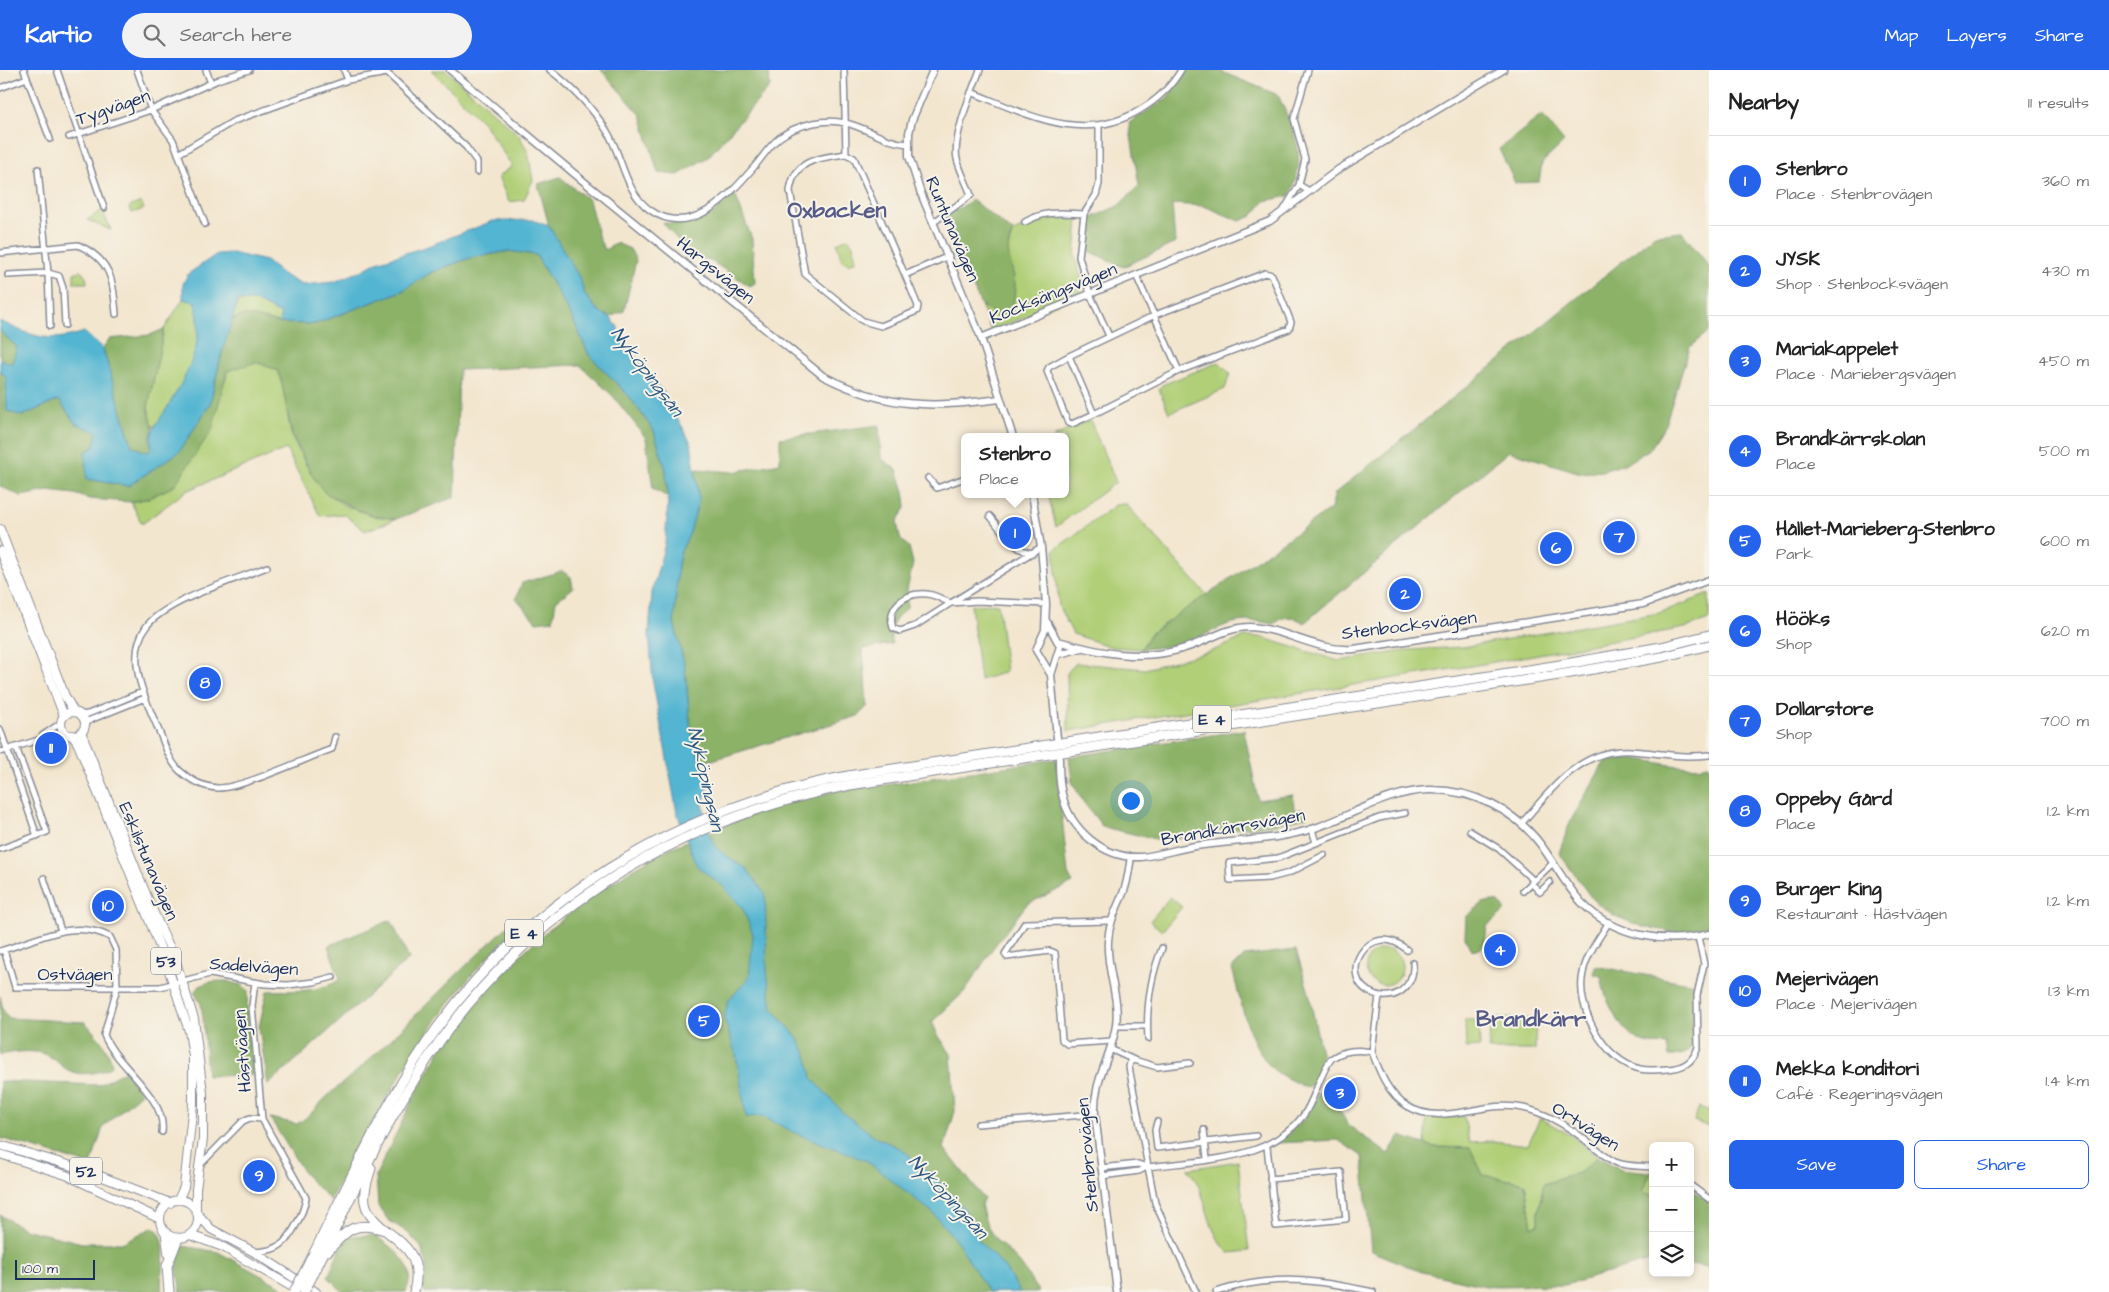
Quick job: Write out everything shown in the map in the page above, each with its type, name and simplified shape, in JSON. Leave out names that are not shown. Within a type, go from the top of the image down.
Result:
[{"type":"highway","name":"E 4","points":[[304,1292],[310,1271],[400,1084],[456,1004],[518,938],[558,904],[616,863],[761,796],[814,782],[1569,663],[1661,647],[1709,635]]},
{"type":"highway","name":"E 4","points":[[720,816],[850,785],[1569,673],[1662,657],[1709,645]]},
{"type":"highway","name":"E 4","points":[[294,1292],[320,1261],[406,1092],[463,1011],[504,965],[549,923],[579,900],[666,841]]},
{"type":"highway","points":[[376,1148],[365,1200],[370,1214],[402,1242],[411,1254],[416,1274],[414,1292]]},
{"type":"highway","points":[[320,1261],[350,1228],[368,1226],[388,1231]]},
{"type":"highway","points":[[166,1233],[169,1258]]},
{"type":"highway","points":[[169,1292],[166,1274],[169,1258],[178,1238]]},
{"type":"main road","name":"53","points":[[0,529],[65,696],[78,713],[83,729]]},
{"type":"main road","name":"53","points":[[0,551],[68,734]]},
{"type":"main road","points":[[62,719],[78,713]]},
{"type":"main road","points":[[68,734],[83,729]]},
{"type":"main road","name":"Eskilstunavägen","points":[[83,729],[183,981],[198,1036],[202,1073],[203,1139],[196,1189],[197,1212]]},
{"type":"main road","name":"Eskilstunavägen","points":[[68,734],[78,744],[174,983],[189,1031],[193,1056],[193,1104],[184,1188],[174,1202]]},
{"type":"main road","name":"52","points":[[0,1145],[82,1169],[174,1202],[188,1202],[211,1229],[254,1252],[316,1292]]},
{"type":"main road","name":"52","points":[[0,1154],[66,1175],[151,1212],[160,1219]]},
{"type":"main road","points":[[174,1202],[163,1209],[160,1219],[166,1233],[178,1238],[190,1235],[223,1247],[300,1292]]},
{"type":"main road","points":[[190,1235],[198,1225],[197,1212]]},
{"type":"street","points":[[24,70],[50,139]]},
{"type":"street","points":[[57,70],[104,208]]},
{"type":"street","points":[[136,70],[152,110],[173,140],[205,224]]},
{"type":"street","points":[[206,70],[211,83]]},
{"type":"street","name":"Tygvägen","points":[[69,137],[152,110],[211,83],[248,70]]},
{"type":"street","points":[[344,70],[348,80]]},
{"type":"street","name":"Hargsvägen","points":[[450,70],[580,180],[823,376],[868,396],[899,403],[948,404],[1000,399]]},
{"type":"street","points":[[550,70],[573,88],[607,132],[637,197],[651,211],[680,220],[691,219],[705,214],[753,169],[778,139],[792,129],[814,123],[847,122],[908,144]]},
{"type":"street","points":[[844,70],[847,122],[846,154]]},
{"type":"street","name":"Runtunavägen","points":[[933,70],[912,120],[908,144],[912,170],[949,256],[981,338],[1000,399]]},
{"type":"street","points":[[934,222],[971,195],[957,159],[956,149],[971,92],[980,70]]},
{"type":"street","points":[[971,92],[1047,122],[1074,127],[1099,125],[1117,121],[1148,105],[1162,94],[1181,70]]},
{"type":"street","points":[[1281,214],[1299,185],[1305,158],[1301,136],[1294,119],[1308,70]]},
{"type":"street","name":"Kocksängsvägen","points":[[981,338],[1255,228],[1281,214],[1339,169],[1503,70]]},
{"type":"street","points":[[178,154],[234,121],[348,80],[387,73],[466,148],[477,162],[477,172]]},
{"type":"street","points":[[0,88],[28,78]]},
{"type":"street","points":[[1099,125],[1099,184],[1096,195],[1084,214],[1079,257],[1090,294],[1110,336]]},
{"type":"street","points":[[846,154],[854,158],[905,275],[918,306],[917,311],[881,326],[863,321],[804,274],[790,191],[792,178],[804,164],[825,157],[846,154]]},
{"type":"street","points":[[38,169],[48,272],[50,326]]},
{"type":"street","points":[[1299,185],[1309,191]]},
{"type":"street","points":[[1025,222],[1039,214],[1055,212],[1084,214]]},
{"type":"street","points":[[0,253],[78,246],[90,250],[105,264],[113,286],[116,314]]},
{"type":"street","points":[[905,275],[949,256]]},
{"type":"street","points":[[8,275],[48,272],[59,276],[63,288],[65,326]]},
{"type":"street","points":[[1265,273],[1272,275],[1291,322],[1289,329],[1179,370],[1094,414],[1072,424],[1068,423],[1047,372],[1049,367],[1110,336],[1155,315],[1265,273]]},
{"type":"street","points":[[1136,275],[1179,370]]},
{"type":"street","points":[[1069,356],[1094,414]]},
{"type":"street","points":[[1000,399],[1012,433]]},
{"type":"street","points":[[928,478],[937,488],[942,488],[961,480]]},
{"type":"street","points":[[1033,498],[1042,547],[1047,621],[1036,650],[1044,660],[1051,675],[1056,738]]},
{"type":"street","points":[[990,516],[1016,547],[1025,552],[1033,553]]},
{"type":"street","points":[[1042,547],[1033,553],[951,603],[914,626],[900,631],[894,628],[890,618],[900,600],[918,594],[933,595],[951,603],[977,601],[1046,604]]},
{"type":"street","points":[[267,567],[172,605],[155,616],[142,635],[138,648],[137,666],[142,692],[170,758],[179,770],[204,786],[219,788],[239,784],[332,749],[335,738]]},
{"type":"street","name":"Stenbocksvägen","points":[[1680,591],[1709,576]]},
{"type":"street","name":"Stenbocksvägen","points":[[1056,639],[1085,648],[1121,655],[1154,655],[1185,648],[1232,629],[1248,627],[1271,630],[1329,649],[1354,649],[1643,604],[1709,580]]},
{"type":"street","points":[[1047,621],[1060,646],[1051,675]]},
{"type":"street","points":[[1041,638],[1048,636],[1056,639]]},
{"type":"street","name":"Stenbocksvägen","points":[[1057,656],[1085,648]]},
{"type":"street","points":[[1044,660],[1057,656]]},
{"type":"street","points":[[78,713],[88,714],[142,692]]},
{"type":"street","points":[[83,729],[90,720],[145,698]]},
{"type":"street","points":[[38,739],[62,719]]},
{"type":"street","points":[[0,729],[38,836]]},
{"type":"street","points":[[0,752],[38,739],[68,734]]},
{"type":"street","points":[[0,849],[46,832],[16,747]]},
{"type":"street","points":[[1521,824],[1574,767],[1598,755],[1619,751],[1679,757],[1709,755]]},
{"type":"street","points":[[1058,759],[1061,792],[1078,828],[1100,846],[1131,857]]},
{"type":"street","name":"Brandkärrsvägen","points":[[1131,857],[1152,856],[1200,845],[1270,838],[1312,829],[1391,797],[1429,790],[1453,792],[1482,800],[1521,824],[1539,843],[1582,903],[1609,922],[1648,938],[1672,939],[1709,934]]},
{"type":"street","points":[[1324,855],[1289,873],[1270,878],[1230,880],[1229,862],[1278,858],[1379,818],[1405,813]]},
{"type":"street","points":[[1312,829],[1316,844]]},
{"type":"street","points":[[1470,831],[1498,849],[1532,881],[1540,892],[1550,882]]},
{"type":"street","name":"Stenbrovägen","points":[[1117,1292],[1095,1114],[1097,1082],[1110,1049],[1116,1026],[1116,1008],[1107,948],[1110,921],[1126,884],[1131,857]]},
{"type":"street","points":[[1523,891],[1553,863]]},
{"type":"street","points":[[44,878],[61,931]]},
{"type":"street","points":[[1110,921],[1025,923],[1005,954],[1006,957],[1050,951],[1055,953],[1062,1040],[1067,1044],[1112,1041]]},
{"type":"street","points":[[1609,922],[1585,965],[1581,984],[1583,1004],[1596,1032],[1605,1044],[1617,1057],[1640,1069],[1675,1068],[1687,1064],[1696,1053],[1698,1047],[1697,995],[1704,964],[1698,937]]},
{"type":"street","points":[[2,950],[61,931],[86,928],[110,937],[116,950],[117,988],[104,1035],[110,1047],[132,1073],[158,1110],[162,1118],[162,1132]]},
{"type":"street","points":[[1407,950],[1394,941],[1385,939],[1368,945],[1361,952],[1357,960],[1358,979],[1370,993],[1379,996],[1398,994],[1411,980],[1413,963]]},
{"type":"street","points":[[1148,1039],[1149,991],[1162,948]]},
{"type":"street","name":"Ostvägen","points":[[2,950],[15,987],[117,988],[160,986],[174,983]]},
{"type":"street","name":"Sadelvägen","points":[[174,983],[210,974],[255,982],[288,985],[314,982],[333,977]]},
{"type":"street","name":"Hästvägen","points":[[254,1252],[270,1250],[280,1246],[288,1237],[306,1198],[262,1119],[252,1006],[255,982]]},
{"type":"street","points":[[1102,1176],[1139,1172],[1147,1167],[1207,1159],[1267,1146],[1276,1142],[1303,1116],[1332,1058],[1340,1053],[1352,1050],[1372,1052],[1379,996]]},
{"type":"street","points":[[1116,1026],[1147,1026]]},
{"type":"street","points":[[1110,1049],[1134,1060],[1163,1067],[1190,1063]]},
{"type":"street","name":"Ortvägen","points":[[1372,1052],[1385,1084],[1407,1106],[1443,1116],[1492,1107],[1511,1106],[1546,1115],[1616,1162],[1649,1166]]},
{"type":"street","points":[[1134,1060],[1129,1067],[1155,1203],[1196,1292]]},
{"type":"street","points":[[978,1124],[1095,1114]]},
{"type":"street","name":"Hästvägen","points":[[200,1165],[243,1121],[250,1118],[262,1119]]},
{"type":"street","points":[[1157,1122],[1157,1148],[1256,1136]]},
{"type":"street","points":[[1204,1130],[1207,1159]]},
{"type":"street","points":[[1267,1146],[1270,1179],[1276,1226],[1346,1219],[1341,1172],[1270,1179]]},
{"type":"street","points":[[1101,1168],[1138,1164],[1147,1167]]},
{"type":"street","points":[[1693,1187],[1709,1199]]},
{"type":"street","points":[[1216,1292],[1264,1280],[1307,1280],[1372,1292]]},
{"type":"green space","points":[[431,70],[446,70],[519,135],[528,152],[533,180],[524,200],[509,202],[498,177],[512,166],[483,122]]},
{"type":"green space","points":[[601,70],[769,70],[770,87],[708,157],[678,175],[658,173],[641,115]]},
{"type":"green space","points":[[1187,70],[1217,70],[1278,95],[1297,145],[1299,157],[1295,182],[1289,196],[1265,201],[1252,216],[1240,221],[1204,206],[1172,204],[1175,243],[1123,267],[1085,249],[1089,219],[1118,206],[1139,186],[1129,123],[1167,98]]},
{"type":"green space","points":[[1542,115],[1564,142],[1542,163],[1539,182],[1515,183],[1499,149]]},
{"type":"green space","points":[[560,177],[589,200],[599,239],[605,250],[616,243],[630,249],[636,260],[624,311],[610,317],[599,312],[585,295],[579,277],[549,226],[538,184]]},
{"type":"green space","points":[[735,194],[752,239],[755,283],[750,286],[711,261],[692,256],[663,223],[687,223],[704,219]]},
{"type":"green space","points":[[972,200],[1013,232],[1009,247],[1015,286],[1012,310],[998,317],[981,305],[959,256],[946,217]]},
{"type":"green space","points":[[141,202],[144,209],[132,213],[129,207]]},
{"type":"green space","points":[[102,210],[111,230],[87,220]]},
{"type":"green space","points":[[1047,218],[1078,219],[1075,256],[1083,285],[1079,295],[991,331],[981,305],[998,317],[1015,285],[1009,265],[1008,252],[1013,232]]},
{"type":"green space","points":[[1682,232],[1709,266],[1709,331],[1690,347],[1664,428],[1650,449],[1627,463],[1602,471],[1581,473],[1509,451],[1304,623],[1289,617],[1274,624],[1243,621],[1232,623],[1176,645],[1141,649],[1151,633],[1331,509],[1335,493],[1655,235]]},
{"type":"green space","points":[[848,238],[853,245],[856,261],[848,264],[841,259],[837,243]]},
{"type":"green space","points":[[510,251],[536,255],[572,317],[589,355],[629,396],[654,431],[666,470],[668,497],[653,489],[646,438],[613,396],[580,365],[459,370],[455,497],[396,519],[374,516],[325,493],[313,477],[292,435],[281,379],[277,370],[256,362],[227,371],[212,430],[174,486],[149,498],[131,502],[89,499],[75,494],[48,491],[21,496],[0,486],[0,370],[6,377],[8,411],[22,416],[59,400],[75,423],[97,432],[87,479],[128,486],[179,452],[210,404],[230,320],[245,315],[279,323],[315,324],[402,291],[432,272],[470,258]]},
{"type":"green space","points":[[80,271],[86,276],[87,283],[74,283],[74,273]]},
{"type":"green space","points":[[183,299],[195,302],[198,335],[195,352],[182,385],[153,428],[148,407],[164,329]]},
{"type":"green space","points":[[238,301],[255,301],[281,314],[279,323],[245,315],[230,320]]},
{"type":"green space","points":[[164,329],[148,407],[153,428],[150,439],[152,451],[146,452],[132,446],[103,349],[109,339],[150,335]]},
{"type":"green space","points":[[0,331],[17,347],[12,364],[0,359]]},
{"type":"green space","points":[[256,362],[277,370],[286,402],[292,437],[312,475],[321,487],[341,503],[353,509],[396,519],[365,531],[344,514],[320,516],[286,449],[186,491],[142,524],[131,502],[149,498],[226,379],[227,371]]},
{"type":"green space","points":[[1219,362],[1230,373],[1225,389],[1169,413],[1159,389],[1162,385]]},
{"type":"green space","points":[[1090,420],[1116,482],[1056,527],[1049,498],[1069,498],[1069,433],[1062,433]]},
{"type":"green space","points":[[879,425],[881,458],[897,470],[904,491],[906,506],[897,522],[900,538],[909,547],[913,563],[907,590],[907,608],[893,623],[891,632],[892,644],[863,649],[867,707],[858,716],[699,764],[691,731],[685,668],[674,622],[678,564],[681,551],[690,533],[699,498],[695,469],[733,472],[780,463],[780,438]]},
{"type":"green space","points":[[1117,504],[1126,504],[1207,595],[1151,633],[1141,649],[1112,647],[1073,634],[1059,607],[1054,550]]},
{"type":"green space","points":[[562,571],[571,577],[573,588],[556,601],[553,620],[536,622],[516,598],[522,583]]},
{"type":"green space","points":[[1709,594],[1709,620],[1685,628],[1483,664],[1068,731],[1067,673],[1076,663],[1145,669],[1212,651],[1245,637],[1260,637],[1339,661],[1410,650],[1463,647],[1659,613]]},
{"type":"green space","points":[[998,604],[1006,672],[980,680],[971,605]]},
{"type":"green space","points":[[1244,730],[1258,800],[1293,795],[1294,810],[1305,809],[1306,817],[1271,825],[1203,832],[1164,841],[1103,827],[1084,803],[1072,782],[1069,757]]},
{"type":"green space","points":[[1056,759],[1068,874],[1073,883],[1027,904],[993,948],[965,991],[932,1022],[951,1054],[955,1111],[944,1148],[984,1199],[981,1204],[990,1231],[999,1243],[1019,1262],[1039,1292],[423,1292],[427,1264],[421,1247],[407,1232],[388,1220],[378,1205],[376,1175],[414,1097],[446,1040],[506,968],[542,935],[583,903],[631,870],[668,849],[769,807],[845,789],[873,787]]},
{"type":"green space","points":[[1639,759],[1692,767],[1709,765],[1709,926],[1675,932],[1643,927],[1615,916],[1593,900],[1559,853],[1570,822],[1605,761]]},
{"type":"green space","points":[[1170,897],[1182,907],[1162,931],[1150,921]]},
{"type":"green space","points":[[1499,902],[1506,910],[1487,926],[1485,943],[1480,949],[1472,950],[1465,937],[1466,917],[1483,903]]},
{"type":"green space","points":[[391,920],[409,959],[268,1085],[259,1027],[267,991],[305,990],[332,984],[340,979],[328,946]]},
{"type":"green space","points":[[507,927],[511,929],[509,936],[455,995],[409,1061],[330,1200],[306,1176],[270,1118],[297,1124],[307,1117]]},
{"type":"green space","points":[[1384,949],[1391,950],[1397,954],[1401,960],[1401,974],[1397,980],[1391,984],[1384,985],[1377,984],[1371,980],[1367,974],[1366,967],[1367,960],[1371,954],[1377,950]]},
{"type":"green space","points":[[1296,950],[1309,993],[1322,1058],[1317,1078],[1307,1088],[1284,1077],[1273,1069],[1258,1050],[1244,1016],[1232,968],[1244,956]]},
{"type":"green space","points":[[1595,966],[1695,984],[1692,1047],[1684,1054],[1669,1057],[1667,1045],[1646,1043],[1635,1038],[1614,1014],[1601,976],[1593,974]]},
{"type":"green space","points":[[227,981],[241,985],[248,990],[247,1005],[254,1075],[207,1076],[201,1004],[194,992],[205,984]]},
{"type":"green space","points":[[0,996],[3,1010],[8,1018],[85,1022],[105,1048],[112,1066],[85,1074],[68,1070],[42,1053],[21,1052],[0,1055]]},
{"type":"green space","points":[[1490,1018],[1536,1019],[1535,1050],[1489,1050]]},
{"type":"green space","points":[[1465,1020],[1479,1020],[1480,1047],[1466,1048]]},
{"type":"green space","points":[[125,1071],[141,1093],[103,1127],[91,1165],[0,1138],[0,1081],[99,1085]]},
{"type":"green space","points":[[1324,1083],[1348,1125],[1388,1154],[1400,1136],[1434,1147],[1470,1148],[1483,1175],[1525,1183],[1532,1227],[1538,1224],[1538,1211],[1544,1184],[1581,1172],[1598,1157],[1621,1169],[1649,1172],[1649,1176],[1642,1191],[1649,1194],[1649,1261],[1565,1285],[1486,1286],[1422,1272],[1371,1251],[1362,1156],[1338,1140],[1278,1143],[1305,1118]]},
{"type":"green space","points":[[1699,1107],[1709,1111],[1709,1127],[1694,1121]]},
{"type":"green space","points":[[1464,1116],[1469,1142],[1493,1141],[1528,1145],[1540,1118],[1572,1136],[1598,1157],[1581,1172],[1544,1184],[1538,1211],[1538,1224],[1532,1228],[1525,1183],[1483,1175],[1470,1148],[1434,1147],[1425,1144],[1427,1118]]},
{"type":"green space","points":[[1238,1161],[1249,1251],[1229,1253],[1215,1233],[1200,1189],[1188,1169]]},
{"type":"green space","points":[[1649,1176],[1649,1194],[1642,1191]]},
{"type":"green space","points":[[1694,1192],[1709,1202],[1709,1267],[1694,1265]]},
{"type":"green space","points":[[0,1215],[24,1229],[82,1243],[122,1243],[153,1227],[159,1232],[164,1248],[162,1292],[0,1292]]},
{"type":"green space","points":[[374,1235],[389,1245],[407,1266],[409,1283],[405,1292],[343,1292],[328,1277],[338,1253],[349,1236]]},
{"type":"green space","points":[[183,1246],[218,1252],[282,1287],[280,1292],[181,1292],[176,1265]]},
{"type":"water","name":"Nyköpingsån","points":[[532,220],[549,226],[579,277],[585,295],[599,312],[610,317],[618,327],[618,336],[664,393],[691,443],[699,498],[690,533],[681,551],[678,564],[674,622],[685,668],[691,731],[708,786],[703,804],[709,834],[718,850],[747,869],[765,894],[767,972],[772,1008],[797,1037],[807,1055],[812,1078],[843,1113],[877,1138],[902,1149],[939,1182],[966,1211],[979,1241],[1004,1267],[1020,1292],[988,1292],[959,1244],[933,1213],[867,1161],[795,1133],[762,1116],[746,1117],[736,1055],[724,1018],[728,1001],[749,978],[753,934],[743,909],[725,888],[697,866],[677,813],[653,683],[649,633],[652,592],[665,543],[668,502],[666,470],[654,431],[629,396],[589,355],[572,317],[536,255],[509,251],[470,258],[432,272],[402,291],[315,324],[279,323],[281,314],[255,301],[238,301],[220,359],[210,404],[179,452],[128,486],[87,479],[85,452],[94,447],[97,432],[75,423],[59,400],[22,416],[7,411],[6,377],[0,370],[0,359],[12,364],[17,347],[0,331],[0,321],[21,331],[41,337],[72,336],[84,332],[103,349],[132,446],[146,452],[152,450],[153,432],[188,369],[197,343],[198,316],[195,302],[183,299],[183,284],[188,274],[217,254],[232,253],[266,261],[282,274],[302,285],[334,282],[377,262],[428,246],[493,221]]},
{"type":"place","name":"Stenbro","points":[[1015,533]]},
{"type":"place","name":"Dollarstore","points":[[1619,537]]},
{"type":"place","name":"Hööks","points":[[1556,548]]},
{"type":"place","name":"JYSK","points":[[1405,594]]},
{"type":"place","name":"Oppeby Gård","points":[[205,683]]},
{"type":"place","name":"Mekka konditori","points":[[51,748]]},
{"type":"place","name":"Mejerivägen","points":[[108,906]]},
{"type":"place","name":"Brandkärrskolan","points":[[1500,950]]},
{"type":"place","name":"Hållet-Marieberg-Stenbro","points":[[704,1021]]},
{"type":"place","name":"Mariakappelet","points":[[1340,1093]]},
{"type":"place","name":"Burger King","points":[[259,1176]]},
{"type":"district","name":"Oxbacken","points":[[837,209]]},
{"type":"district","name":"Brandkärr","points":[[1531,1018]]}]
